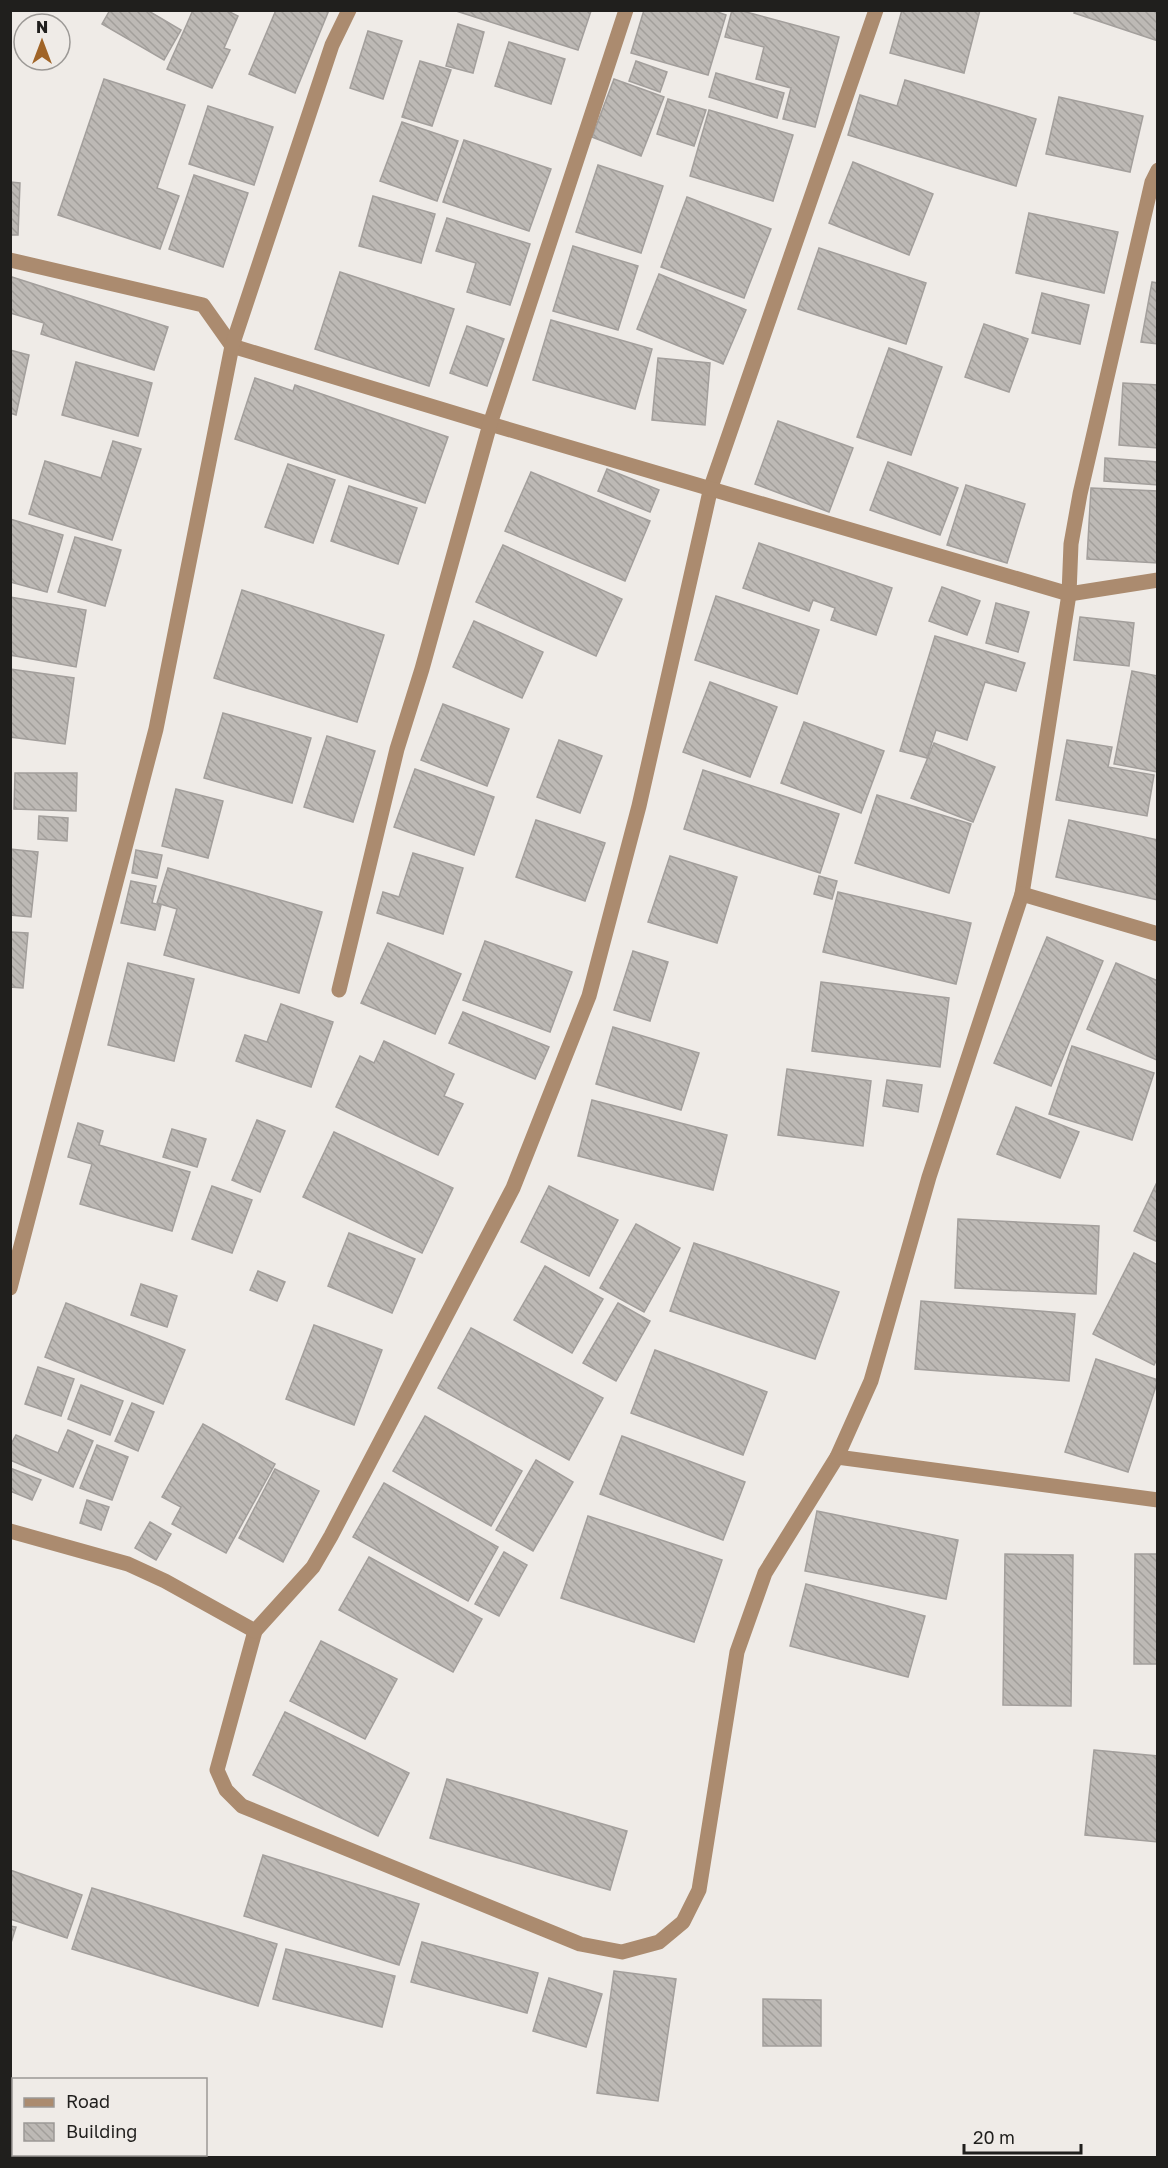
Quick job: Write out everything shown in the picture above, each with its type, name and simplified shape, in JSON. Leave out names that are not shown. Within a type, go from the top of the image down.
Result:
[{"type":"street","points":[[10,1288],[156,729],[232,345],[332,45],[349,10]]},
{"type":"street","points":[[339,990],[397,749],[422,669],[490,424],[626,10]]},
{"type":"street","points":[[876,10],[711,487],[639,806],[589,996],[513,1188],[332,1536],[313,1567],[255,1631],[217,1770],[226,1790],[242,1806],[580,1944],[622,1952],[659,1942],[683,1922],[699,1890],[737,1652],[765,1573],[837,1457],[871,1381],[929,1177],[1022,894],[1069,594],[1071,544],[1080,494],[1152,182],[1158,170]]},
{"type":"street","points":[[10,260],[203,305],[232,345],[490,424],[711,487],[1069,594],[1158,580]]},
{"type":"street","points":[[1022,894],[1158,934]]},
{"type":"street","points":[[837,1457],[1158,1500]]},
{"type":"street","points":[[10,1531],[128,1564],[165,1581],[255,1631]]},
{"type":"building","points":[[110,10],[147,10],[181,30],[164,60],[102,24]]},
{"type":"building","points":[[193,10],[226,10],[238,16],[224,48],[230,50],[212,88],[167,69]]},
{"type":"building","points":[[276,10],[329,10],[295,93],[249,74]]},
{"type":"building","points":[[453,10],[590,10],[591,11],[578,50]]},
{"type":"building","points":[[644,10],[712,10],[726,15],[708,75],[631,53]]},
{"type":"building","points":[[732,10],[839,37],[815,127],[783,119],[791,88],[756,79],[764,47],[725,37]]},
{"type":"building","points":[[902,10],[980,10],[964,73],[890,53]]},
{"type":"building","points":[[1075,10],[1158,10],[1158,41],[1074,13]]},
{"type":"building","points":[[458,24],[484,32],[473,73],[446,66]]},
{"type":"building","points":[[368,31],[402,41],[383,99],[350,88]]},
{"type":"building","points":[[509,42],[565,59],[551,104],[495,86]]},
{"type":"building","points":[[420,61],[451,70],[432,126],[402,117]]},
{"type":"building","points":[[636,61],[667,72],[660,92],[629,81]]},
{"type":"building","points":[[716,73],[784,93],[777,118],[709,97]]},
{"type":"building","points":[[104,79],[185,105],[157,188],[179,196],[160,249],[58,215]]},
{"type":"building","points":[[614,79],[664,97],[641,156],[592,137]]},
{"type":"building","points":[[905,80],[1036,119],[1016,186],[848,135],[860,95],[897,106]]},
{"type":"building","points":[[1059,97],[1143,116],[1130,172],[1046,154]]},
{"type":"building","points":[[668,99],[706,110],[694,146],[657,134]]},
{"type":"building","points":[[208,106],[273,127],[254,185],[189,164]]},
{"type":"building","points":[[709,110],[793,135],[773,201],[690,176]]},
{"type":"building","points":[[402,122],[458,141],[437,201],[380,181]]},
{"type":"building","points":[[464,140],[551,169],[529,231],[443,202]]},
{"type":"building","points":[[853,162],[933,194],[909,255],[829,223]]},
{"type":"building","points":[[598,165],[663,186],[641,253],[576,232]]},
{"type":"building","points":[[194,175],[248,193],[223,267],[169,249]]},
{"type":"building","points":[[10,182],[20,183],[18,235],[10,235]]},
{"type":"building","points":[[373,196],[435,214],[421,263],[359,246]]},
{"type":"building","points":[[687,197],[771,229],[744,298],[661,267]]},
{"type":"building","points":[[1029,213],[1118,232],[1104,293],[1016,273]]},
{"type":"building","points":[[447,218],[530,244],[510,305],[467,292],[476,263],[436,251]]},
{"type":"building","points":[[573,246],[638,266],[618,330],[553,311]]},
{"type":"building","points":[[819,248],[926,283],[906,344],[798,309]]},
{"type":"building","points":[[340,272],[454,309],[429,386],[315,349]]},
{"type":"building","points":[[659,274],[746,310],[723,364],[637,329]]},
{"type":"building","points":[[12,277],[168,327],[154,370],[41,334],[44,323],[10,313]]},
{"type":"building","points":[[1152,282],[1158,283],[1158,344],[1141,342]]},
{"type":"building","points":[[1042,293],[1089,305],[1080,344],[1032,333]]},
{"type":"building","points":[[551,320],[652,349],[635,409],[533,380]]},
{"type":"building","points":[[984,324],[1028,339],[1009,392],[965,377]]},
{"type":"building","points":[[467,326],[504,339],[487,386],[450,373]]},
{"type":"building","points":[[889,348],[942,367],[911,455],[857,437]]},
{"type":"building","points":[[10,350],[29,355],[16,415],[10,413]]},
{"type":"building","points":[[658,358],[710,363],[705,425],[652,420]]},
{"type":"building","points":[[76,362],[152,383],[138,436],[62,415]]},
{"type":"building","points":[[255,378],[293,391],[295,385],[448,437],[425,503],[235,439]]},
{"type":"building","points":[[1123,383],[1158,385],[1158,448],[1119,445]]},
{"type":"building","points":[[778,421],[853,448],[829,512],[755,484]]},
{"type":"building","points":[[113,441],[141,449],[112,540],[29,514],[45,461],[101,478]]},
{"type":"building","points":[[1105,458],[1158,462],[1158,485],[1104,481]]},
{"type":"building","points":[[888,462],[958,488],[940,535],[870,510]]},
{"type":"building","points":[[288,464],[335,480],[313,543],[265,527]]},
{"type":"building","points":[[607,469],[659,490],[650,512],[598,491]]},
{"type":"building","points":[[531,472],[650,521],[625,581],[505,531]]},
{"type":"building","points":[[966,485],[1025,504],[1007,563],[947,545]]},
{"type":"building","points":[[349,486],[417,508],[398,564],[331,541]]},
{"type":"building","points":[[1091,488],[1158,491],[1158,563],[1087,559]]},
{"type":"building","points":[[10,519],[63,535],[47,592],[10,582]]},
{"type":"building","points":[[75,537],[121,550],[105,606],[58,592]]},
{"type":"building","points":[[759,543],[892,588],[876,635],[831,620],[835,608],[813,600],[809,611],[743,588]]},
{"type":"building","points":[[503,545],[622,599],[596,656],[476,602]]},
{"type":"building","points":[[942,587],[980,601],[967,635],[929,621]]},
{"type":"building","points":[[242,590],[384,635],[357,722],[214,678]]},
{"type":"building","points":[[716,596],[819,630],[797,694],[695,660]]},
{"type":"building","points":[[10,597],[86,610],[76,667],[10,655]]},
{"type":"building","points":[[996,603],[1029,612],[1018,652],[986,643]]},
{"type":"building","points":[[1080,617],[1134,623],[1129,666],[1074,660]]},
{"type":"building","points":[[474,621],[543,652],[522,698],[453,667]]},
{"type":"building","points":[[935,636],[1025,663],[1016,691],[985,682],[967,740],[936,730],[927,758],[900,751]]},
{"type":"building","points":[[10,669],[74,678],[65,744],[10,737]]},
{"type":"building","points":[[1132,671],[1158,676],[1158,772],[1114,764]]},
{"type":"building","points":[[710,682],[777,707],[750,777],[683,752]]},
{"type":"building","points":[[443,704],[509,729],[487,786],[421,760]]},
{"type":"building","points":[[223,713],[311,738],[292,803],[204,778]]},
{"type":"building","points":[[804,722],[884,751],[861,813],[781,783]]},
{"type":"building","points":[[327,736],[375,751],[353,822],[304,807]]},
{"type":"building","points":[[559,740],[602,756],[580,813],[537,797]]},
{"type":"building","points":[[1067,740],[1112,747],[1108,767],[1154,775],[1147,816],[1056,800]]},
{"type":"building","points":[[934,743],[995,767],[973,822],[911,798]]},
{"type":"building","points":[[415,769],[494,797],[474,855],[394,827]]},
{"type":"building","points":[[703,770],[839,814],[820,873],[684,829]]},
{"type":"building","points":[[15,773],[77,773],[76,811],[14,809]]},
{"type":"building","points":[[176,789],[223,801],[208,858],[162,846]]},
{"type":"building","points":[[877,795],[971,824],[949,893],[855,863]]},
{"type":"building","points":[[39,816],[68,818],[67,841],[38,839]]},
{"type":"building","points":[[536,820],[605,843],[585,901],[516,877]]},
{"type":"building","points":[[1069,820],[1158,840],[1158,900],[1056,877]]},
{"type":"building","points":[[10,849],[38,852],[31,917],[10,915]]},
{"type":"building","points":[[136,850],[162,855],[157,878],[132,873]]},
{"type":"building","points":[[413,853],[463,868],[443,934],[377,913],[383,892],[399,897]]},
{"type":"building","points":[[670,856],[737,877],[717,943],[648,922]]},
{"type":"building","points":[[168,868],[322,912],[299,993],[164,955],[177,909],[157,903]]},
{"type":"building","points":[[819,876],[837,881],[832,899],[814,894]]},
{"type":"building","points":[[131,881],[156,886],[152,903],[161,905],[155,930],[121,923]]},
{"type":"building","points":[[838,892],[971,923],[956,984],[823,952]]},
{"type":"building","points":[[10,932],[28,933],[23,988],[10,987]]},
{"type":"building","points":[[1047,937],[1103,961],[1051,1086],[994,1063]]},
{"type":"building","points":[[485,941],[572,972],[550,1032],[463,1000]]},
{"type":"building","points":[[388,943],[461,974],[435,1034],[361,1003]]},
{"type":"building","points":[[633,951],[668,962],[650,1021],[614,1010]]},
{"type":"building","points":[[128,963],[194,979],[174,1061],[108,1045]]},
{"type":"building","points":[[1116,963],[1158,981],[1157,1060],[1087,1029]]},
{"type":"building","points":[[821,982],[949,998],[940,1067],[812,1051]]},
{"type":"building","points":[[281,1004],[333,1022],[311,1087],[236,1061],[245,1035],[267,1042]]},
{"type":"building","points":[[463,1012],[549,1047],[535,1079],[449,1043]]},
{"type":"building","points":[[613,1027],[699,1053],[681,1110],[596,1084]]},
{"type":"building","points":[[384,1041],[454,1074],[444,1096],[463,1104],[438,1155],[336,1107],[360,1056],[374,1063]]},
{"type":"building","points":[[1072,1046],[1154,1073],[1132,1140],[1049,1114]]},
{"type":"building","points":[[787,1069],[871,1081],[863,1146],[778,1135]]},
{"type":"building","points":[[887,1080],[922,1085],[918,1112],[883,1106]]},
{"type":"building","points":[[592,1100],[727,1135],[713,1190],[578,1156]]},
{"type":"building","points":[[1016,1107],[1079,1132],[1060,1178],[997,1154]]},
{"type":"building","points":[[257,1120],[285,1131],[260,1192],[232,1180]]},
{"type":"building","points":[[78,1123],[103,1131],[99,1145],[190,1172],[172,1231],[80,1204],[92,1164],[68,1157]]},
{"type":"building","points":[[172,1129],[206,1139],[197,1167],[163,1157]]},
{"type":"building","points":[[334,1132],[453,1188],[422,1253],[303,1197]]},
{"type":"building","points":[[1158,1180],[1158,1242],[1134,1231]]},
{"type":"building","points":[[212,1186],[252,1200],[232,1253],[192,1239]]},
{"type":"building","points":[[549,1186],[618,1220],[589,1276],[521,1242]]},
{"type":"building","points":[[958,1219],[1099,1226],[1096,1294],[955,1288]]},
{"type":"building","points":[[636,1224],[680,1248],[644,1312],[600,1288]]},
{"type":"building","points":[[349,1233],[415,1259],[392,1313],[328,1286]]},
{"type":"building","points":[[694,1243],[839,1292],[815,1359],[670,1311]]},
{"type":"building","points":[[1134,1253],[1158,1265],[1158,1357],[1154,1365],[1093,1334]]},
{"type":"building","points":[[545,1266],[603,1299],[572,1353],[514,1320]]},
{"type":"building","points":[[258,1271],[285,1282],[277,1301],[250,1290]]},
{"type":"building","points":[[141,1284],[177,1296],[167,1327],[131,1315]]},
{"type":"building","points":[[921,1301],[1075,1314],[1069,1381],[915,1369]]},
{"type":"building","points":[[66,1303],[185,1350],[163,1404],[45,1357]]},
{"type":"building","points":[[618,1303],[650,1321],[616,1381],[583,1363]]},
{"type":"building","points":[[314,1325],[382,1350],[354,1425],[286,1399]]},
{"type":"building","points":[[471,1328],[603,1398],[569,1460],[438,1388]]},
{"type":"building","points":[[655,1350],[767,1392],[743,1455],[631,1413]]},
{"type":"building","points":[[1096,1359],[1158,1380],[1128,1472],[1065,1452]]},
{"type":"building","points":[[38,1367],[74,1379],[61,1416],[25,1404]]},
{"type":"building","points":[[81,1385],[123,1401],[110,1435],[68,1419]]},
{"type":"building","points":[[132,1403],[154,1412],[138,1451],[115,1441]]},
{"type":"building","points":[[425,1416],[522,1471],[491,1526],[393,1471]]},
{"type":"building","points":[[203,1424],[275,1464],[226,1553],[172,1524],[181,1507],[162,1497]]},
{"type":"building","points":[[68,1430],[93,1441],[73,1487],[10,1460],[10,1446],[16,1435],[58,1453]]},
{"type":"building","points":[[622,1436],[745,1482],[723,1540],[600,1494]]},
{"type":"building","points":[[97,1445],[128,1457],[112,1500],[80,1488]]},
{"type":"building","points":[[536,1460],[573,1482],[533,1551],[496,1530]]},
{"type":"building","points":[[10,1468],[41,1480],[32,1500],[10,1491]]},
{"type":"building","points":[[275,1469],[319,1491],[283,1562],[239,1538]]},
{"type":"building","points":[[384,1483],[498,1547],[468,1601],[353,1537]]},
{"type":"building","points":[[87,1500],[109,1507],[101,1530],[80,1523]]},
{"type":"building","points":[[817,1511],[958,1540],[946,1599],[805,1571]]},
{"type":"building","points":[[588,1516],[722,1560],[694,1642],[561,1598]]},
{"type":"building","points":[[150,1522],[171,1534],[156,1560],[135,1548]]},
{"type":"building","points":[[504,1552],[527,1565],[499,1616],[475,1604]]},
{"type":"building","points":[[1005,1554],[1073,1555],[1071,1706],[1003,1705]]},
{"type":"building","points":[[1135,1554],[1158,1554],[1158,1664],[1134,1664]]},
{"type":"building","points":[[369,1557],[482,1619],[453,1672],[339,1610]]},
{"type":"building","points":[[806,1584],[925,1616],[908,1677],[790,1646]]},
{"type":"building","points":[[321,1641],[397,1679],[365,1739],[290,1701]]},
{"type":"building","points":[[285,1712],[409,1773],[378,1836],[253,1775]]},
{"type":"building","points":[[1094,1750],[1158,1756],[1158,1842],[1085,1835]]},
{"type":"building","points":[[447,1779],[627,1831],[610,1890],[430,1838]]},
{"type":"building","points":[[263,1855],[419,1904],[399,1965],[244,1916]]},
{"type":"building","points":[[10,1870],[82,1895],[67,1938],[10,1919]]},
{"type":"building","points":[[92,1888],[277,1944],[258,2006],[72,1949]]},
{"type":"building","points":[[10,1926],[16,1927],[10,1946]]},
{"type":"building","points":[[422,1942],[538,1973],[527,2013],[411,1982]]},
{"type":"building","points":[[286,1949],[395,1976],[382,2027],[273,1999]]},
{"type":"building","points":[[614,1971],[676,1979],[658,2101],[597,2093]]},
{"type":"building","points":[[549,1978],[602,1994],[586,2047],[533,2031]]},
{"type":"building","points":[[763,1999],[821,2000],[821,2046],[763,2046]]}]
